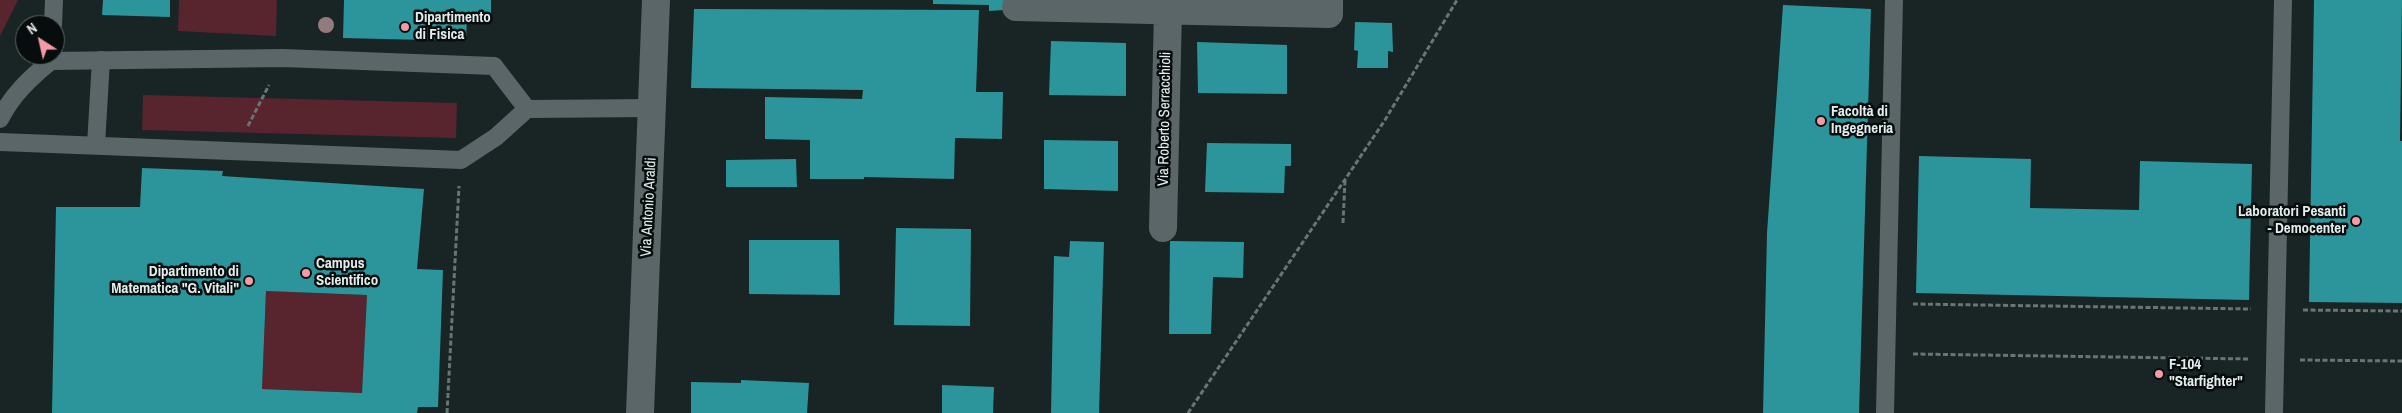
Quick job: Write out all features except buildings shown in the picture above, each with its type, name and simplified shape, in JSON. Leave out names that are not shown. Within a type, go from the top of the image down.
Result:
[{"type":"street","name":"Via Antonio Araldi","points":[[640,413],[656,0]]},
{"type":"street","points":[[1016,7],[1329,14],[1329,0]]},
{"type":"street","name":"Via Roberto Serracchioli","points":[[1163,228],[1168,10]]},
{"type":"lane","points":[[53,15],[54,0]]},
{"type":"lane","points":[[1885,413],[1894,0]]},
{"type":"lane","points":[[2274,413],[2283,0]]},
{"type":"lane","points":[[65,59],[100,60],[283,58],[494,66],[527,109]]},
{"type":"lane","points":[[96,145],[100,60]]},
{"type":"lane","points":[[0,119],[13,96],[44,65]]},
{"type":"lane","points":[[0,142],[461,160],[496,137],[527,109],[653,108]]},
{"type":"path","points":[[1188,413],[1409,82],[1457,0]]},
{"type":"path","points":[[235,151],[283,58]]},
{"type":"path","points":[[446,413],[461,160]]},
{"type":"path","points":[[1343,223],[1345,179]]},
{"type":"path","points":[[1887,304],[2402,311]]},
{"type":"path","points":[[1886,353],[2402,361]]},
{"type":"shaded area","points":[[0,0],[18,0],[0,36]]},
{"type":"shaded area","points":[[179,0],[277,0],[276,36],[178,31]]},
{"type":"shaded area","points":[[143,95],[457,103],[456,138],[142,130]]},
{"type":"shaded area","points":[[266,291],[367,295],[362,393],[262,389]]},
{"type":"place","name":"Dipartimento di Fisica","points":[[405,27]]},
{"type":"place","name":"Facoltà di Ingegneria","points":[[1821,121]]},
{"type":"place","name":"Laboratori Pesanti - Democenter","points":[[2356,221]]},
{"type":"place","name":"Campus Scientifico","points":[[306,273]]},
{"type":"place","name":"Dipartimento di Matematica \"G. Vitali\"","points":[[249,281]]},
{"type":"place","name":"F-104 \"Starfighter\"","points":[[2159,374]]}]
